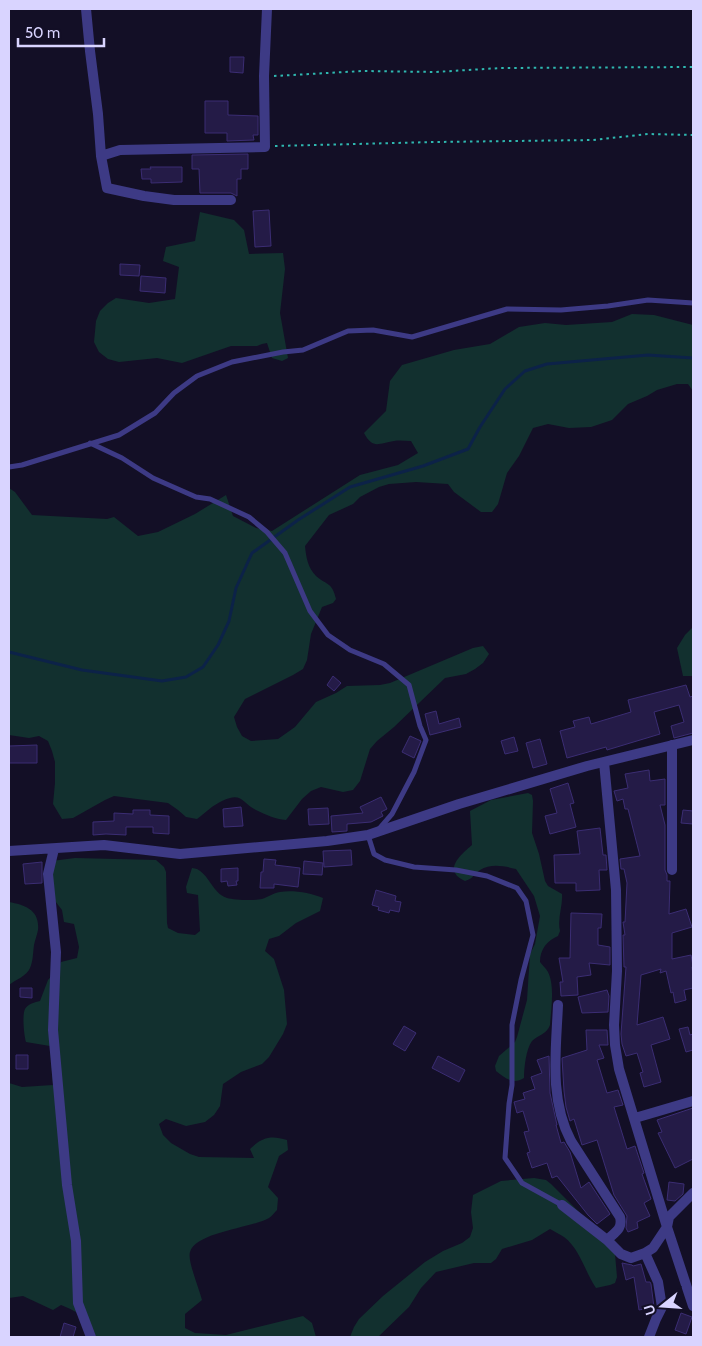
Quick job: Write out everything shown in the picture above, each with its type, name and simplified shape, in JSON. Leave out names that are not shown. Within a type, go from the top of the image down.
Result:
[{"type":"street","points":[[86,9],[106,188],[174,200],[230,200]]},
{"type":"street","points":[[102,156],[120,150],[265,147],[264,76],[267,9]]},
{"type":"street","points":[[9,851],[104,845],[180,854],[326,841],[373,833],[459,804],[604,762],[693,740]]},
{"type":"street","points":[[672,745],[672,870]]},
{"type":"street","points":[[604,762],[616,890],[618,970],[614,1025],[619,1069],[693,1306]]},
{"type":"street","points":[[54,848],[48,874],[56,952],[53,1030],[66,1185],[76,1241],[78,1303],[91,1337]]},
{"type":"street","points":[[558,1005],[555,1077],[560,1114],[564,1130],[620,1217],[620,1228],[607,1240]]},
{"type":"street","points":[[635,1118],[693,1101]]},
{"type":"street","points":[[562,1205],[607,1240],[621,1254],[631,1258],[653,1248],[667,1227],[669,1217],[693,1194]]},
{"type":"street","points":[[645,1253],[658,1282],[662,1307],[649,1337]]},
{"type":"lane","points":[[9,468],[119,435],[156,413],[174,393],[197,376],[232,362],[303,350],[348,331],[373,330],[412,336],[508,309],[561,310],[648,300],[693,303]]},
{"type":"lane","points":[[90,444],[122,458],[153,478],[196,497],[210,499],[249,517],[267,532],[285,553],[310,611],[328,635],[350,650],[384,664],[410,685],[420,726],[426,740],[414,772],[392,814],[373,833],[374,854],[385,860],[414,867],[456,870],[487,876],[517,888],[526,901],[533,935],[512,1025],[512,1085],[505,1158],[522,1183],[562,1205]]},
{"type":"path","points":[[264,76],[363,71],[436,72],[501,68],[693,67]]},
{"type":"path","points":[[265,147],[593,140],[648,134],[693,136]]},
{"type":"green space","points":[[200,212],[234,220],[244,230],[249,254],[283,253],[285,269],[280,313],[288,358],[282,361],[272,358],[267,343],[257,346],[231,346],[182,363],[157,358],[119,362],[108,359],[99,352],[94,342],[96,321],[100,311],[116,298],[149,303],[175,299],[179,267],[163,261],[166,247],[195,241]]},
{"type":"green space","points":[[632,314],[654,315],[693,325],[693,391],[688,384],[677,384],[657,390],[628,404],[612,420],[591,427],[569,428],[548,424],[533,428],[519,456],[507,473],[498,504],[492,512],[481,512],[454,492],[448,484],[416,482],[389,484],[379,487],[360,497],[353,504],[329,515],[305,546],[309,566],[316,576],[331,587],[336,599],[333,603],[322,607],[311,634],[307,660],[303,669],[245,699],[234,717],[242,736],[251,741],[278,739],[295,727],[316,702],[347,686],[390,683],[473,648],[483,646],[489,654],[483,663],[466,674],[445,678],[377,741],[370,749],[360,781],[353,790],[343,792],[321,787],[311,791],[302,799],[286,820],[263,814],[241,799],[234,797],[212,807],[197,819],[186,817],[168,803],[114,796],[73,818],[62,819],[53,804],[55,762],[48,741],[39,736],[29,738],[9,735],[9,488],[15,492],[32,515],[107,519],[114,517],[138,536],[158,532],[195,514],[226,495],[233,516],[256,528],[272,531],[360,475],[398,465],[418,453],[411,441],[373,444],[364,433],[386,411],[390,381],[402,365],[454,350],[490,344],[519,327],[545,323],[566,325],[612,322]]},
{"type":"green space","points":[[693,627],[693,676],[683,676],[677,648],[685,635]]},
{"type":"green space","points":[[528,793],[532,795],[533,801],[532,833],[545,881],[548,886],[562,894],[562,899],[559,922],[560,931],[558,936],[545,946],[540,957],[540,962],[548,972],[551,984],[550,1025],[547,1030],[530,1044],[524,1069],[524,1078],[513,1081],[496,1071],[495,1066],[499,1056],[515,1042],[517,1037],[527,1000],[530,954],[535,944],[540,916],[534,896],[516,869],[489,866],[465,881],[457,876],[454,869],[456,861],[472,845],[470,811],[491,800]]},
{"type":"green space","points":[[75,858],[156,860],[164,867],[166,872],[168,928],[178,933],[195,935],[200,931],[198,895],[187,893],[186,887],[192,868],[202,872],[217,891],[227,898],[258,900],[277,893],[291,891],[323,898],[320,911],[296,923],[279,936],[269,939],[265,951],[274,959],[284,990],[287,1024],[269,1057],[262,1064],[241,1072],[223,1084],[220,1106],[214,1115],[205,1122],[186,1126],[166,1119],[159,1124],[163,1135],[171,1143],[199,1157],[254,1158],[250,1149],[259,1142],[271,1137],[287,1140],[288,1150],[279,1156],[268,1187],[278,1198],[277,1210],[269,1218],[261,1222],[225,1231],[202,1240],[194,1245],[190,1252],[192,1268],[202,1300],[185,1314],[185,1328],[195,1333],[226,1335],[303,1316],[312,1323],[316,1337],[96,1337],[87,1321],[67,1307],[61,1305],[53,1310],[23,1296],[9,1298],[9,1083],[22,1087],[53,1085],[50,1046],[26,1042],[24,1016],[25,1009],[28,1006],[40,1001],[48,980],[61,962],[77,958],[79,947],[74,924],[64,922],[62,910],[52,897],[52,861]]},
{"type":"green space","points":[[9,902],[26,907],[34,913],[37,918],[38,930],[30,968],[24,976],[9,985]]},
{"type":"green space","points":[[534,1178],[546,1180],[551,1184],[590,1223],[615,1254],[617,1277],[615,1283],[596,1288],[570,1242],[550,1229],[532,1240],[502,1249],[491,1263],[474,1263],[436,1272],[421,1288],[409,1307],[378,1337],[350,1337],[359,1319],[383,1296],[425,1262],[470,1237],[473,1228],[471,1212],[473,1195],[501,1181]]},
{"type":"building","points":[[230,57],[244,57],[243,73],[230,72]]},
{"type":"building","points":[[205,101],[228,101],[228,115],[258,116],[258,135],[253,135],[254,140],[227,141],[227,133],[205,133]]},
{"type":"building","points":[[248,154],[248,169],[241,169],[241,179],[237,179],[237,196],[231,193],[200,193],[199,169],[192,169],[192,155]]},
{"type":"building","points":[[150,167],[182,167],[182,182],[151,183],[151,179],[142,179],[141,169],[151,169]]},
{"type":"building","points":[[269,210],[271,246],[255,247],[253,211]]},
{"type":"building","points":[[120,264],[140,265],[139,276],[120,275]]},
{"type":"building","points":[[141,276],[166,278],[165,293],[140,291]]},
{"type":"building","points":[[333,676],[341,683],[334,691],[327,685]]},
{"type":"building","points":[[686,685],[690,697],[693,696],[693,733],[674,738],[671,726],[684,722],[679,705],[654,712],[660,734],[607,750],[606,747],[567,758],[560,731],[575,727],[573,721],[589,717],[591,724],[631,712],[628,700]]},
{"type":"building","points":[[436,711],[439,724],[459,718],[461,727],[430,735],[425,714]]},
{"type":"building","points":[[410,736],[421,741],[414,758],[402,752]]},
{"type":"building","points":[[514,737],[518,751],[505,754],[501,741]]},
{"type":"building","points":[[540,739],[547,764],[533,768],[526,743]]},
{"type":"building","points":[[37,745],[37,763],[9,763],[9,746]]},
{"type":"building","points":[[649,770],[650,781],[665,779],[665,805],[660,805],[665,825],[665,870],[667,881],[670,881],[669,914],[686,909],[692,927],[672,933],[672,959],[691,955],[693,988],[684,990],[686,1000],[675,1003],[666,971],[660,973],[661,969],[641,975],[637,1025],[663,1017],[670,1039],[651,1045],[661,1082],[644,1087],[640,1073],[643,1072],[637,1053],[626,1056],[621,1034],[626,967],[624,967],[623,935],[625,935],[623,922],[625,922],[627,883],[624,869],[621,869],[620,859],[640,856],[628,809],[625,809],[623,799],[617,801],[614,791],[628,788],[625,774]]},
{"type":"building","points":[[568,783],[574,803],[570,804],[576,827],[550,834],[545,816],[557,813],[550,789]]},
{"type":"building","points":[[381,797],[387,809],[381,812],[383,816],[371,822],[347,824],[347,831],[332,832],[331,816],[363,813],[360,807]]},
{"type":"building","points":[[241,807],[243,826],[224,827],[223,809]]},
{"type":"building","points":[[328,808],[329,824],[309,825],[308,809]]},
{"type":"building","points":[[133,810],[150,810],[150,815],[169,816],[169,834],[153,833],[153,827],[126,827],[126,835],[93,835],[93,822],[114,821],[114,813],[133,814]]},
{"type":"building","points":[[683,810],[693,811],[693,824],[681,823]]},
{"type":"building","points":[[600,828],[607,870],[599,870],[600,890],[576,891],[576,883],[555,883],[554,855],[580,854],[577,831]]},
{"type":"building","points":[[351,850],[352,865],[324,867],[323,851]]},
{"type":"building","points":[[264,859],[276,860],[275,865],[300,868],[298,887],[274,884],[274,888],[260,888]]},
{"type":"building","points":[[304,861],[323,863],[322,875],[303,874]]},
{"type":"building","points":[[42,862],[42,883],[25,884],[23,864]]},
{"type":"building","points":[[238,868],[237,885],[228,886],[227,881],[221,882],[221,869]]},
{"type":"building","points":[[376,890],[396,896],[395,901],[401,902],[399,912],[390,910],[389,913],[378,910],[379,907],[372,905]]},
{"type":"building","points":[[571,913],[602,914],[601,928],[598,928],[598,945],[610,947],[610,965],[589,963],[591,975],[577,977],[578,995],[561,996],[560,982],[563,982],[559,958],[570,958]]},
{"type":"building","points":[[20,988],[32,988],[32,998],[20,997]]},
{"type":"building","points":[[607,990],[609,996],[608,1012],[582,1013],[578,997]]},
{"type":"building","points":[[404,1026],[416,1033],[405,1051],[393,1044]]},
{"type":"building","points":[[688,1027],[690,1035],[693,1034],[693,1050],[686,1052],[679,1029]]},
{"type":"building","points":[[586,1030],[607,1030],[608,1045],[599,1045],[604,1058],[597,1060],[607,1093],[618,1090],[623,1105],[614,1107],[627,1149],[635,1146],[651,1199],[644,1203],[650,1216],[637,1222],[638,1228],[628,1232],[626,1228],[627,1216],[614,1195],[597,1140],[582,1145],[574,1119],[570,1121],[566,1107],[562,1058],[587,1050]]},
{"type":"building","points":[[16,1055],[28,1055],[28,1069],[16,1069]]},
{"type":"building","points":[[438,1056],[465,1070],[459,1082],[432,1068]]},
{"type":"building","points":[[549,1056],[550,1093],[561,1143],[564,1142],[570,1152],[581,1188],[589,1182],[610,1214],[597,1224],[557,1176],[552,1178],[547,1163],[532,1168],[527,1153],[530,1152],[524,1132],[529,1131],[523,1111],[517,1113],[514,1102],[525,1099],[523,1093],[535,1089],[531,1077],[542,1073],[537,1060]]},
{"type":"building","points":[[693,1108],[693,1159],[675,1168],[658,1133],[662,1132],[657,1120]]},
{"type":"building","points":[[669,1182],[684,1184],[683,1194],[675,1201],[667,1200]]},
{"type":"building","points":[[622,1263],[633,1266],[641,1264],[646,1282],[651,1284],[654,1307],[639,1310],[634,1277],[626,1280]]},
{"type":"building","points":[[681,1313],[692,1317],[686,1334],[675,1330]]},
{"type":"building","points":[[64,1323],[76,1327],[73,1337],[60,1337]]},
{"type":"waterway","points":[[9,652],[82,670],[162,681],[186,677],[203,667],[218,645],[229,621],[236,588],[252,553],[298,520],[350,487],[423,466],[468,449],[505,389],[525,371],[547,364],[648,355],[693,358]]}]
